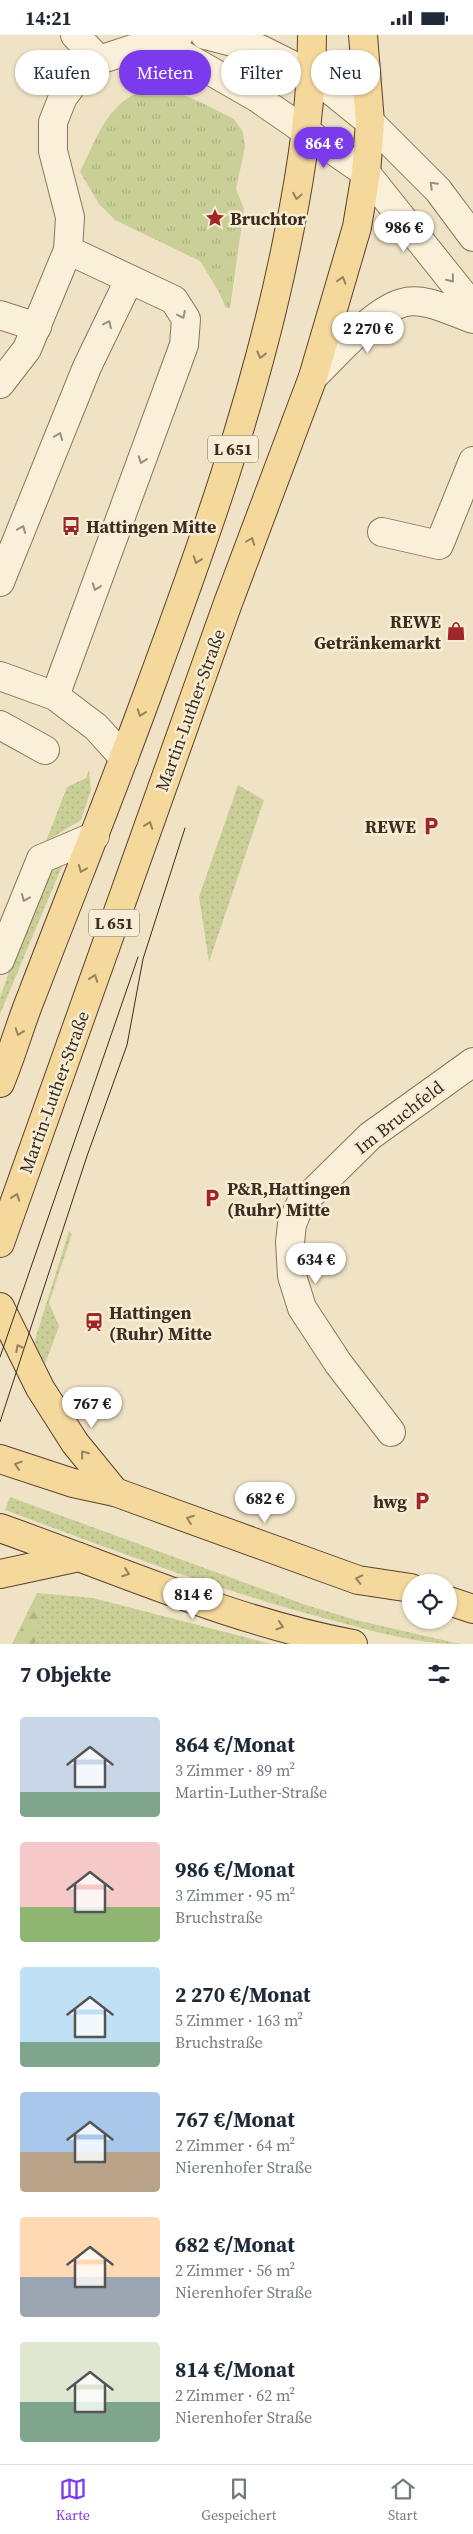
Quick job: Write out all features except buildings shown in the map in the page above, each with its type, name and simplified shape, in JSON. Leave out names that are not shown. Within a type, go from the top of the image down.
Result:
[{"type":"main road","name":"L 651","points":[[312,35],[312,50]]},
{"type":"main road","name":"Martin-Luther-Straße","points":[[0,1243],[228,603],[313,377],[357,227],[366,173],[370,122],[363,35]]},
{"type":"main road","name":"L 651","points":[[3,1065],[95,836],[124,758],[200,551],[255,381],[279,283],[308,131],[311,89]]},
{"type":"main road","points":[[0,1307],[40,1388],[75,1443],[115,1492]]},
{"type":"main road","points":[[0,1459],[72,1483],[115,1492],[358,1580],[402,1587]]},
{"type":"main road","points":[[0,1528],[213,1605],[320,1638],[353,1644]]},
{"type":"main road","points":[[0,1573],[81,1556]]},
{"type":"main road","points":[[457,1604],[473,1609]]},
{"type":"street","points":[[75,35],[89,50]]},
{"type":"street","points":[[205,35],[260,49],[311,74]]},
{"type":"street","points":[[109,57],[148,44],[171,39],[308,131],[366,173],[473,307]]},
{"type":"street","points":[[0,384],[32,338],[68,250],[70,217],[53,151],[53,122],[64,95]]},
{"type":"street","points":[[337,95],[370,122],[438,190],[473,237]]},
{"type":"street","points":[[55,696],[184,345],[186,319],[174,300],[68,250]]},
{"type":"street","points":[[0,582],[87,367],[129,280]]},
{"type":"street","points":[[313,377],[370,322],[402,303],[429,304],[473,319]]},
{"type":"street","points":[[0,315],[32,338]]},
{"type":"street","points":[[0,374],[32,338]]},
{"type":"street","points":[[382,532],[439,545],[473,461]]},
{"type":"street","points":[[0,676],[55,696],[96,727],[124,758]]},
{"type":"street","points":[[0,725],[45,750]]},
{"type":"street","points":[[0,960],[41,859],[95,836]]},
{"type":"street","name":"Im Bruchfeld","points":[[391,1432],[338,1363],[302,1308],[292,1276],[290,1242],[292,1224],[300,1205],[370,1136],[473,1062]]},
{"type":"green space","points":[[134,95],[184,95],[234,119],[243,132],[245,147],[236,189],[244,209],[230,308],[226,308],[219,292],[200,261],[115,220],[99,204],[80,172],[106,121],[124,101]]},
{"type":"green space","points":[[89,770],[91,790],[81,820],[46,841],[67,787],[86,778]]},
{"type":"green space","points":[[238,785],[264,800],[209,962],[199,897]]},
{"type":"green space","points":[[63,864],[0,1014],[0,997],[46,870]]},
{"type":"green space","points":[[69,1231],[72,1234],[49,1303],[59,1326],[45,1364],[34,1343]]},
{"type":"green space","points":[[10,1497],[306,1605],[356,1620],[460,1644],[428,1642],[379,1632],[290,1609],[208,1583],[5,1510]]},
{"type":"green space","points":[[37,1593],[93,1598],[271,1644],[12,1644]]},
{"type":"green space","points":[[42,1595],[35,1644],[14,1644],[35,1600]]},
{"type":"tram line","points":[[0,1422],[87,1156],[127,1045],[143,959],[185,828]]},
{"type":"tram line","points":[[0,1357],[138,957]]},
{"type":"place","name":"Bruchtor","points":[[215,218]]},
{"type":"place","name":"Hattingen Mitte","points":[[71,526]]},
{"type":"place","name":"REWE Getränkemarkt","points":[[456,631]]},
{"type":"place","name":"REWE","points":[[431,826]]},
{"type":"place","name":"P&R,Hattingen (Ruhr) Mitte","points":[[212,1198]]},
{"type":"place","name":"Hattingen (Ruhr) Mitte","points":[[94,1322]]},
{"type":"place","name":"hwg","points":[[422,1501]]}]
